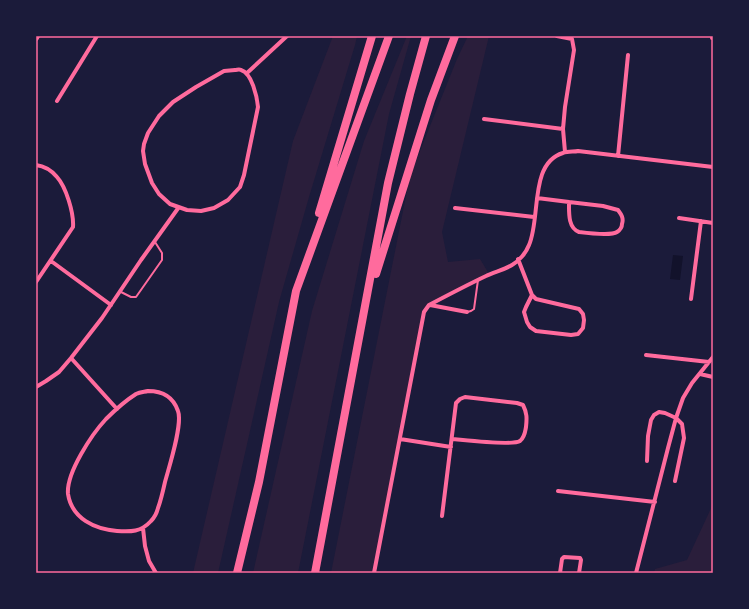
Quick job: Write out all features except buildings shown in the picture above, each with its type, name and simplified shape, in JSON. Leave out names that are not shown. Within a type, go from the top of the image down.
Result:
[{"type":"highway","points":[[238,573],[259,482],[296,291],[372,36]]},
{"type":"highway","points":[[296,291],[389,36]]},
{"type":"highway","points":[[315,573],[388,183],[426,36]]},
{"type":"highway","points":[[365,307],[431,100],[455,36]]},
{"type":"street","points":[[57,101],[97,36]]},
{"type":"street","points":[[247,73],[287,36]]},
{"type":"street","points":[[557,36],[572,39],[574,50],[563,129],[565,152]]},
{"type":"street","points":[[618,156],[628,55]]},
{"type":"street","points":[[242,70],[247,73],[252,80],[258,101],[258,107],[244,175],[240,187],[228,200],[214,208],[201,211],[187,210],[170,204],[159,194],[152,183],[145,164],[143,151],[148,133],[159,116],[173,102],[196,87],[224,71],[242,70]]},
{"type":"street","points":[[484,119],[563,129]]},
{"type":"street","points":[[374,573],[424,312],[429,305],[478,280],[512,265],[524,254],[530,244],[541,175],[547,165],[556,156],[565,152],[578,152],[713,167]]},
{"type":"street","points":[[36,165],[50,170],[58,177],[69,201],[74,221],[74,227],[36,282]]},
{"type":"street","points":[[537,198],[603,206],[618,210],[622,214],[622,226],[619,231],[611,234],[579,232],[575,230],[571,223],[569,217],[569,202]]},
{"type":"street","points":[[36,387],[59,372],[71,358],[102,318],[179,207]]},
{"type":"street","points":[[455,208],[534,217]]},
{"type":"street","points":[[679,218],[713,223]]},
{"type":"street","points":[[691,300],[701,221]]},
{"type":"street","points":[[518,259],[532,295],[536,299],[578,309],[583,314],[583,328],[578,334],[571,336],[536,331],[526,322],[524,312],[532,295]]},
{"type":"street","points":[[51,261],[111,305]]},
{"type":"street","points":[[429,305],[432,304],[467,312]]},
{"type":"street","points":[[646,355],[709,362]]},
{"type":"street","points":[[71,358],[117,408]]},
{"type":"street","points":[[636,573],[676,418],[683,398],[692,383],[713,358]]},
{"type":"street","points":[[700,374],[713,377]]},
{"type":"street","points":[[148,391],[157,391],[166,394],[173,401],[178,411],[179,419],[175,444],[158,509],[152,520],[143,528],[130,532],[96,527],[85,521],[77,513],[71,503],[68,493],[71,477],[78,459],[105,420],[117,408],[137,394],[148,391]]},
{"type":"street","points":[[442,516],[456,403],[460,399],[466,397],[517,403],[524,406],[527,417],[524,435],[520,441],[492,443],[452,439]]},
{"type":"street","points":[[647,461],[649,431],[654,414],[659,412],[665,413],[676,418],[682,424],[684,438],[675,481]]},
{"type":"street","points":[[400,439],[451,447]]},
{"type":"street","points":[[558,491],[655,502]]},
{"type":"street","points":[[143,528],[145,546],[149,561],[156,573]]},
{"type":"street","points":[[560,573],[562,559],[564,557],[580,558],[579,573]]},
{"type":"lane","points":[[120,292],[131,297],[136,297],[162,260],[162,253],[154,241]]},
{"type":"lane","points":[[467,312],[474,309],[478,280]]},
{"type":"shaded area","points":[[333,36],[357,36],[279,302],[218,573],[193,573],[293,141]]},
{"type":"shaded area","points":[[407,36],[411,36],[389,114],[298,573],[253,573],[312,311],[364,141]]},
{"type":"shaded area","points":[[468,36],[489,36],[442,232],[448,262],[480,259],[489,274],[426,309],[373,573],[331,573],[410,176],[457,59]]},
{"type":"shaded area","points":[[673,255],[683,256],[680,280],[670,279]]},
{"type":"shaded area","points":[[713,504],[713,573],[654,573],[655,569],[687,560]]}]
